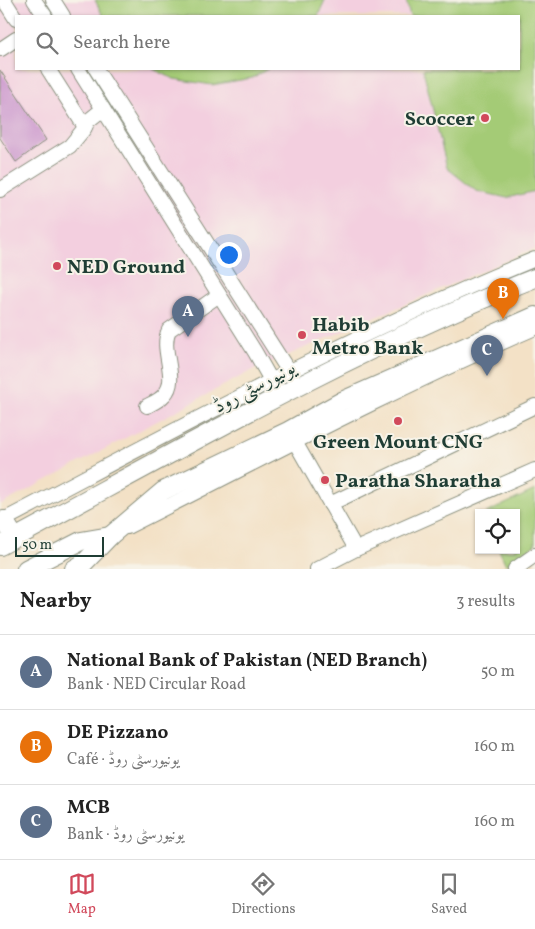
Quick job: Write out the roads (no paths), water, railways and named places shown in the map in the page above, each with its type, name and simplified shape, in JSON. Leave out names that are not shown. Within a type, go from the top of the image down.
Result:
[{"type":"main road","name":"یونیورسٹی روڈ","points":[[7,542],[279,396],[293,379],[350,359],[462,308],[535,278]]},
{"type":"main road","points":[[74,569],[84,563],[110,536],[163,491],[292,436],[342,401],[535,316]]},
{"type":"main road","points":[[2,521],[7,542]]},
{"type":"main road","points":[[26,569],[81,541],[110,536]]},
{"type":"street","points":[[4,0],[15,17]]},
{"type":"street","points":[[34,0],[43,15]]},
{"type":"street","points":[[52,0],[62,15]]},
{"type":"street","points":[[1,49],[15,40]]},
{"type":"street","points":[[49,70],[85,127]]},
{"type":"street","points":[[79,70],[220,295],[272,380],[279,396]]},
{"type":"street","points":[[97,70],[293,379]]},
{"type":"street","points":[[0,190],[70,146],[76,141],[88,121],[103,109]]},
{"type":"street","points":[[2,521],[272,380],[293,379],[456,291],[535,258]]},
{"type":"street","points":[[148,406],[165,395],[168,387],[170,376],[165,352],[165,337],[168,330],[220,295]]},
{"type":"street","points":[[356,549],[292,436],[535,328]]},
{"type":"street","points":[[330,504],[535,406]]},
{"type":"street","points":[[317,569],[356,549],[535,470]]},
{"type":"street","points":[[515,569],[535,555]]},
{"type":"place","name":"Scoccer","points":[[485,118]]},
{"type":"place","name":"NED Ground","points":[[57,266]]},
{"type":"place","name":"DE Pizzano","points":[[503,319]]},
{"type":"place","name":"Habib Metro Bank","points":[[302,335]]},
{"type":"place","name":"National Bank of Pakistan (NED Branch)","points":[[188,337]]},
{"type":"place","name":"MCB","points":[[487,376]]},
{"type":"place","name":"Green Mount CNG","points":[[398,421]]},
{"type":"place","name":"Paratha Sharatha","points":[[325,480]]}]
